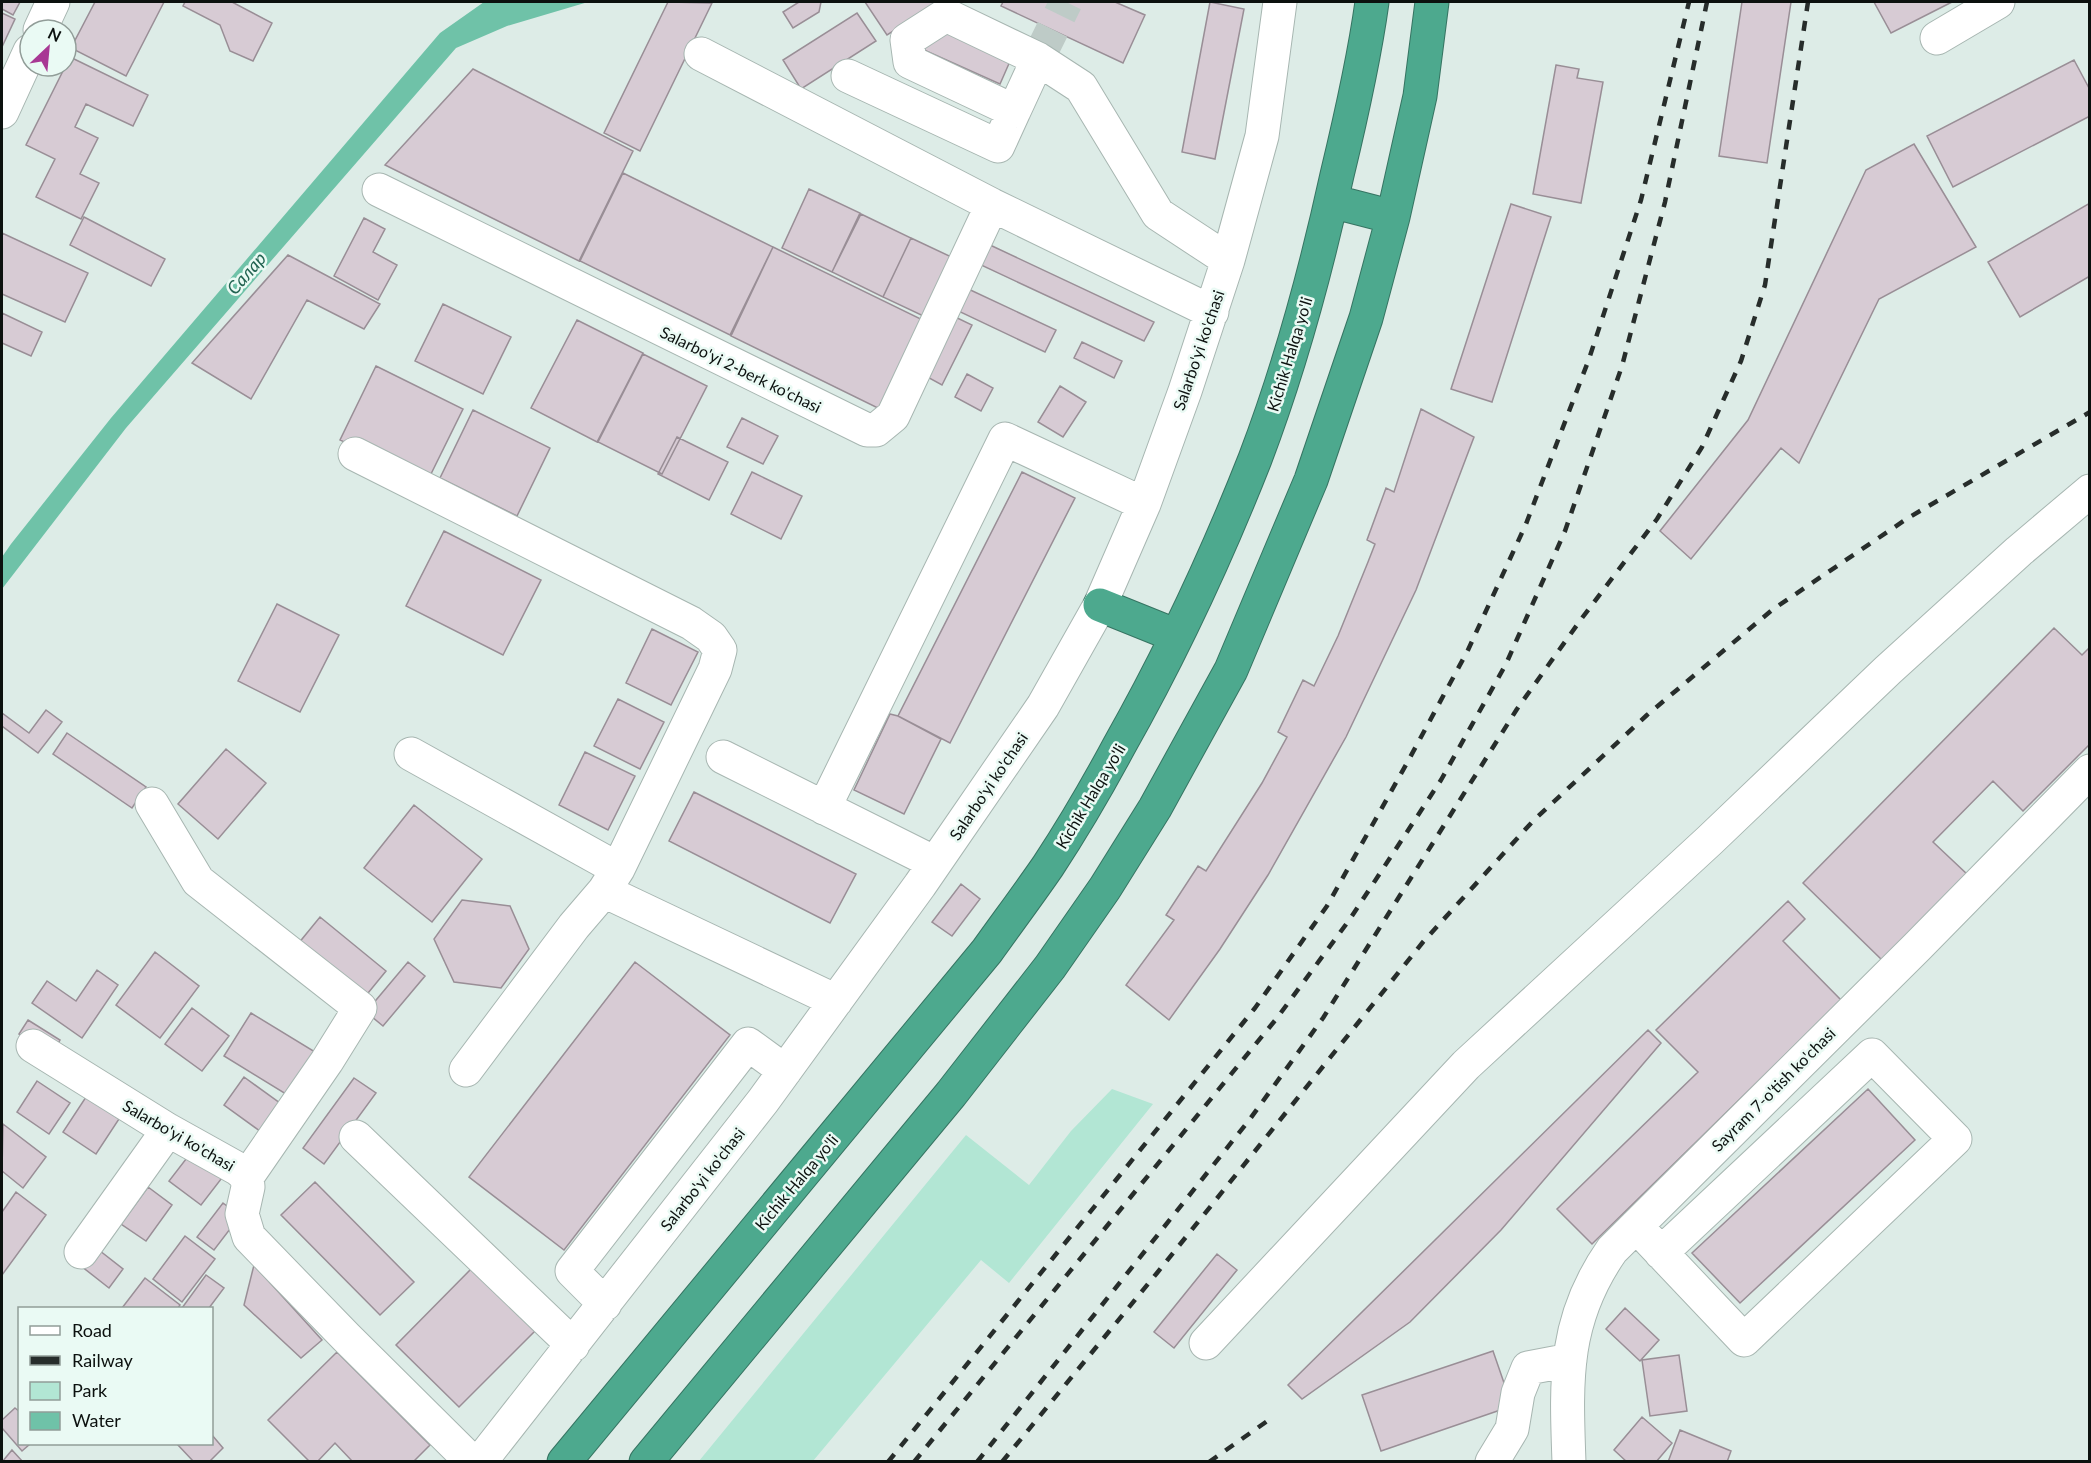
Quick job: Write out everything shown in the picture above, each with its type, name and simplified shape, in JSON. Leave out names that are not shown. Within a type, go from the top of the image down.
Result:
[{"type":"highway","name":"Kichik Halqa yo'li","points":[[564,1461],[987,951],[1048,866],[1097,786],[1177,636],[1219,545],[1255,458],[1306,303],[1358,83],[1372,2]]},
{"type":"highway","points":[[646,1461],[951,1094],[1036,985],[1105,888],[1155,808],[1231,670],[1302,501],[1340,400],[1366,318],[1393,217],[1420,96],[1432,2]]},
{"type":"highway","points":[[1331,201],[1393,217]]},
{"type":"highway","points":[[1100,605],[1177,636]]},
{"type":"street","points":[[46,18],[53,2]]},
{"type":"street","name":"Salarbo'yi ko'chasi","points":[[480,1461],[605,1304],[785,1071],[836,1001],[1043,706],[1100,605],[1144,504],[1228,260],[1262,136],[1280,2]]},
{"type":"street","points":[[1937,38],[1998,2]]},
{"type":"street","points":[[1014,111],[910,62],[907,40],[946,15],[1038,59],[1081,87],[1158,214],[1228,260]]},
{"type":"street","points":[[701,54],[992,206],[1212,312]]},
{"type":"street","points":[[848,76],[998,146],[1038,59]]},
{"type":"street","points":[[2,112],[18,77]]},
{"type":"street","name":"Salarbo'yi 2-berk ko'chasi","points":[[379,190],[867,430],[876,430],[892,416],[992,206]]},
{"type":"street","points":[[824,808],[1005,439],[1144,504]]},
{"type":"street","points":[[355,454],[691,623],[711,637],[720,650],[715,669],[611,880],[466,1070]]},
{"type":"street","points":[[1206,1343],[1466,1065],[1710,840],[1888,670],[2019,551],[2090,491]]},
{"type":"street","points":[[411,754],[611,880],[836,1001]]},
{"type":"street","points":[[723,757],[935,863]]},
{"type":"street","name":"Sayram 7-o'tish ko'chasi","points":[[1569,1461],[1568,1385],[1573,1335],[1587,1291],[1612,1250],[1917,947],[2090,771]]},
{"type":"street","points":[[152,804],[198,881],[360,1008],[327,1061],[247,1176]]},
{"type":"street","points":[[605,1304],[572,1271],[586,1252],[747,1044],[785,1071]]},
{"type":"street","name":"Salarbo'yi ko'chasi","points":[[33,1046],[247,1176],[248,1187],[242,1214],[249,1237],[346,1337],[472,1461]]},
{"type":"street","points":[[1636,1226],[1661,1253],[1744,1340],[1955,1139],[1872,1055],[1661,1253]]},
{"type":"street","points":[[81,1252],[168,1130]]},
{"type":"street","points":[[356,1137],[573,1345]]},
{"type":"street","points":[[1492,1461],[1512,1429],[1518,1393],[1528,1368],[1570,1360]]},
{"type":"green space","points":[[1112,1089],[1153,1104],[1009,1283],[981,1260],[813,1461],[699,1461],[966,1135],[1029,1185],[1071,1131]]},
{"type":"water","name":"Салар","points":[[484,2],[588,2],[507,26],[456,48],[126,428],[2,589],[2,557],[111,418],[440,33]]},
{"type":"building","points":[[2,2],[20,2],[13,15],[2,9]]},
{"type":"building","points":[[95,2],[164,2],[126,76],[78,52],[78,35]]},
{"type":"building","points":[[185,2],[232,2],[272,23],[253,61],[230,51],[220,25],[183,6]]},
{"type":"building","points":[[668,2],[712,3],[640,151],[604,133]]},
{"type":"building","points":[[799,2],[821,2],[819,12],[793,28],[783,12]]},
{"type":"building","points":[[865,2],[940,2],[887,35]]},
{"type":"building","points":[[1003,2],[1115,2],[1145,15],[1123,63],[1001,6]]},
{"type":"building","points":[[1210,2],[1244,9],[1215,159],[1182,152]]},
{"type":"building","points":[[1742,2],[1791,2],[1767,163],[1719,156]]},
{"type":"building","points":[[1874,2],[1952,2],[1891,33]]},
{"type":"building","points":[[2,13],[15,19],[2,47]]},
{"type":"building","points":[[857,13],[876,41],[801,89],[783,60]]},
{"type":"building","points":[[935,26],[1011,59],[1000,84],[924,50]]},
{"type":"building","points":[[2074,60],[2090,90],[2090,116],[1953,187],[1927,136]]},
{"type":"building","points":[[78,61],[148,95],[133,126],[86,104],[75,127],[98,138],[80,174],[99,183],[81,219],[36,197],[55,159],[26,145],[60,78],[78,78]]},
{"type":"building","points":[[1556,65],[1579,69],[1577,78],[1603,82],[1581,203],[1533,194]]},
{"type":"building","points":[[473,69],[633,151],[579,261],[385,165]]},
{"type":"building","points":[[1914,144],[1976,247],[1879,299],[1799,463],[1781,448],[1691,559],[1660,531],[1748,420],[1866,170]]},
{"type":"building","points":[[623,173],[773,247],[730,335],[580,261]]},
{"type":"building","points":[[809,189],[860,213],[832,272],[782,248]]},
{"type":"building","points":[[2090,203],[2090,276],[2020,317],[1988,262]]},
{"type":"building","points":[[1511,204],[1551,217],[1492,402],[1451,389]]},
{"type":"building","points":[[861,214],[911,238],[883,297],[832,272]]},
{"type":"building","points":[[84,217],[165,259],[151,286],[70,245]]},
{"type":"building","points":[[364,218],[385,229],[373,252],[397,265],[378,300],[334,276]]},
{"type":"building","points":[[2,233],[88,273],[65,322],[2,294]]},
{"type":"building","points":[[911,238],[962,262],[934,321],[883,297]]},
{"type":"building","points":[[990,245],[1154,322],[1144,341],[981,265]]},
{"type":"building","points":[[773,247],[931,324],[888,413],[731,336]]},
{"type":"building","points":[[288,255],[380,304],[364,329],[307,300],[251,399],[192,363]]},
{"type":"building","points":[[964,287],[1056,330],[1045,352],[954,309]]},
{"type":"building","points":[[443,304],[511,337],[483,394],[415,361]]},
{"type":"building","points":[[2,313],[42,332],[31,356],[2,343]]},
{"type":"building","points":[[949,314],[972,325],[942,385],[920,373]]},
{"type":"building","points":[[577,320],[643,353],[597,442],[531,408]]},
{"type":"building","points":[[1082,342],[1122,361],[1114,378],[1074,358]]},
{"type":"building","points":[[643,354],[707,386],[662,474],[598,442]]},
{"type":"building","points":[[376,366],[463,409],[427,482],[340,440]]},
{"type":"building","points":[[967,374],[993,388],[981,411],[955,397]]},
{"type":"building","points":[[1060,386],[1086,402],[1063,437],[1038,422]]},
{"type":"building","points":[[1421,409],[1474,437],[1416,590],[1346,737],[1268,875],[1220,949],[1169,1020],[1126,985],[1174,920],[1166,915],[1198,866],[1206,871],[1262,783],[1287,737],[1278,732],[1303,680],[1314,686],[1338,636],[1375,544],[1367,540],[1386,488],[1394,492]]},
{"type":"building","points":[[473,410],[550,448],[517,516],[440,478]]},
{"type":"building","points":[[742,418],[778,436],[763,464],[727,447]]},
{"type":"building","points":[[677,437],[728,462],[709,500],[658,474]]},
{"type":"building","points":[[752,472],[802,496],[781,539],[731,514]]},
{"type":"building","points":[[1022,472],[1075,498],[950,743],[898,716]]},
{"type":"building","points":[[444,531],[541,580],[503,655],[406,606]]},
{"type":"building","points":[[277,604],[339,635],[300,712],[238,681]]},
{"type":"building","points":[[2054,628],[2082,655],[2090,647],[2090,744],[2023,811],[1993,781],[1933,842],[1968,875],[1883,961],[1803,883]]},
{"type":"building","points":[[652,629],[698,652],[671,705],[626,683]]},
{"type":"building","points":[[618,699],[664,722],[640,769],[594,746]]},
{"type":"building","points":[[46,710],[62,722],[38,753],[2,726],[2,713],[29,733]]},
{"type":"building","points":[[890,714],[941,739],[904,814],[854,790]]},
{"type":"building","points":[[67,733],[146,787],[132,808],[53,754]]},
{"type":"building","points":[[226,749],[266,783],[218,839],[178,804]]},
{"type":"building","points":[[585,752],[635,776],[608,830],[559,805]]},
{"type":"building","points":[[694,792],[856,874],[830,923],[669,841]]},
{"type":"building","points":[[414,805],[482,859],[432,922],[364,868]]},
{"type":"building","points":[[961,884],[980,899],[952,936],[932,922]]},
{"type":"building","points":[[462,900],[510,906],[529,949],[501,988],[454,982],[434,939]]},
{"type":"building","points":[[1788,901],[1805,919],[1783,941],[1841,1000],[1592,1244],[1557,1209],[1698,1072],[1656,1030]]},
{"type":"building","points":[[320,917],[386,971],[364,998],[298,944]]},
{"type":"building","points":[[155,952],[199,986],[160,1038],[116,1005]]},
{"type":"building","points":[[408,962],[425,976],[383,1026],[366,1012]]},
{"type":"building","points":[[635,962],[730,1035],[564,1250],[469,1177]]},
{"type":"building","points":[[97,970],[118,985],[82,1038],[32,1003],[47,981],[76,1001]]},
{"type":"building","points":[[192,1008],[229,1036],[202,1071],[165,1044]]},
{"type":"building","points":[[251,1013],[320,1055],[294,1099],[224,1056]]},
{"type":"building","points":[[28,1020],[60,1040],[52,1054],[19,1034]]},
{"type":"building","points":[[1648,1030],[1661,1043],[1501,1230],[1410,1322],[1302,1399],[1288,1385]]},
{"type":"building","points":[[244,1077],[284,1106],[264,1134],[224,1105]]},
{"type":"building","points":[[354,1078],[376,1093],[324,1164],[303,1148]]},
{"type":"building","points":[[37,1081],[70,1103],[49,1134],[17,1112]]},
{"type":"building","points":[[1868,1089],[1915,1140],[1740,1303],[1692,1253]]},
{"type":"building","points":[[86,1097],[119,1119],[96,1154],[63,1132]]},
{"type":"building","points":[[3,1124],[46,1157],[23,1188],[2,1171]]},
{"type":"building","points":[[193,1150],[225,1174],[201,1205],[169,1181]]},
{"type":"building","points":[[315,1182],[414,1282],[380,1315],[281,1215]]},
{"type":"building","points":[[148,1187],[172,1205],[146,1241],[121,1224]]},
{"type":"building","points":[[16,1192],[46,1215],[2,1275],[2,1212]]},
{"type":"building","points":[[223,1203],[240,1216],[214,1250],[197,1237]]},
{"type":"building","points":[[185,1236],[215,1259],[182,1302],[153,1279]]},
{"type":"building","points":[[95,1247],[123,1269],[109,1288],[81,1266]]},
{"type":"building","points":[[1217,1254],[1237,1270],[1174,1348],[1154,1332]]},
{"type":"building","points":[[254,1265],[322,1340],[301,1358],[244,1305]]},
{"type":"building","points":[[472,1268],[535,1331],[459,1407],[396,1345]]},
{"type":"building","points":[[206,1275],[224,1288],[210,1307],[183,1307]]},
{"type":"building","points":[[145,1278],[180,1305],[179,1307],[123,1307]]},
{"type":"building","points":[[1625,1308],[1659,1340],[1640,1361],[1606,1329]]},
{"type":"building","points":[[1493,1351],[1512,1406],[1381,1451],[1362,1395]]},
{"type":"building","points":[[337,1352],[430,1445],[413,1462],[353,1462],[335,1443],[317,1462],[310,1462],[268,1420]]},
{"type":"building","points":[[1679,1355],[1687,1411],[1650,1416],[1642,1360]]},
{"type":"building","points":[[15,1408],[18,1410],[18,1445],[29,1445],[22,1451],[2,1428],[2,1420]]},
{"type":"building","points":[[1642,1417],[1672,1443],[1656,1462],[1627,1462],[1614,1450]]},
{"type":"building","points":[[1680,1430],[1731,1451],[1727,1462],[1668,1462]]},
{"type":"building","points":[[213,1436],[223,1448],[209,1462],[194,1462],[178,1445],[213,1445]]},
{"type":"building","points":[[12,1450],[23,1462],[2,1462]]},
{"type":"tunnel","points":[[1038,59],[1066,2]]},
{"type":"railway","points":[[888,1462],[1255,1008],[1327,906],[1407,763],[1468,650],[1526,524],[1589,359],[1641,200],[1689,2]]},
{"type":"railway","points":[[914,1462],[1277,1018],[1350,919],[1441,780],[1506,664],[1565,531],[1622,366],[1665,202],[1707,2]]},
{"type":"railway","points":[[977,1462],[1250,1119],[1323,1018],[1517,709],[1657,519],[1702,447],[1741,361],[1765,285],[1808,2]]},
{"type":"railway","points":[[1002,1462],[1423,942],[1533,821],[1647,715],[1772,610],[1908,518],[2090,412]]},
{"type":"railway","points":[[1209,1462],[1273,1417]]}]
